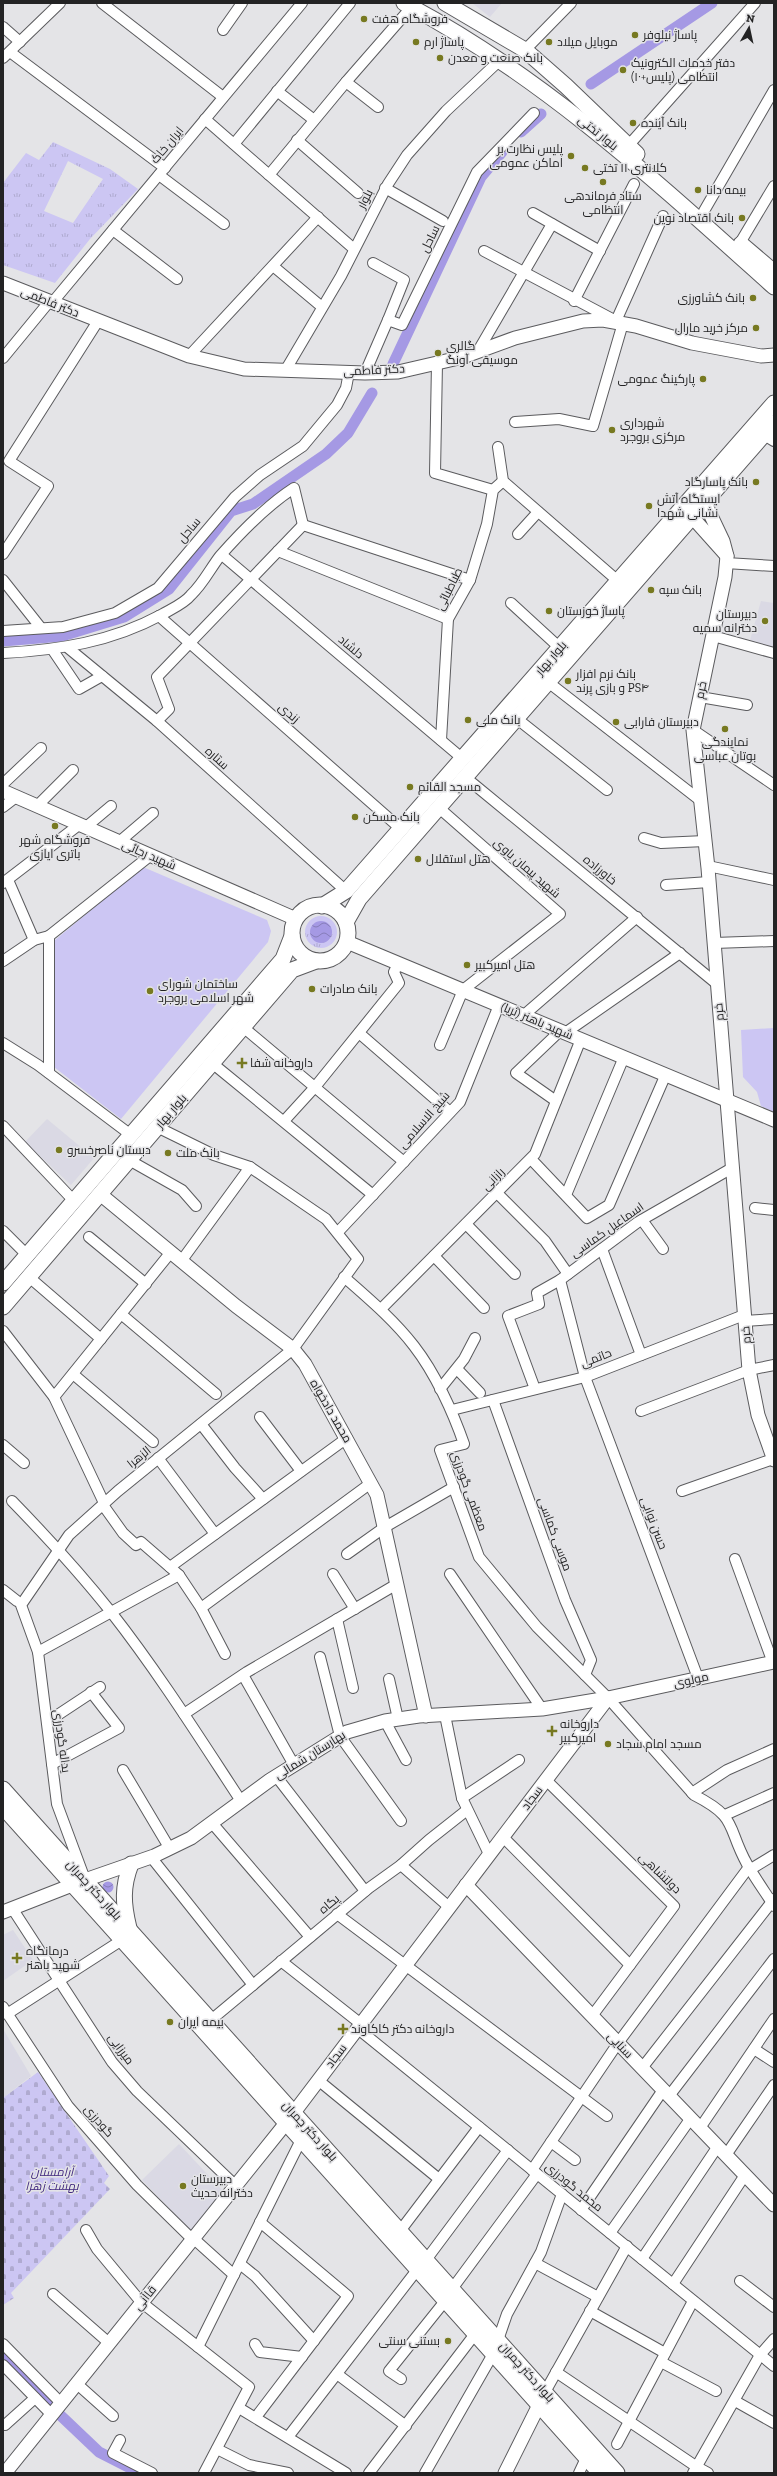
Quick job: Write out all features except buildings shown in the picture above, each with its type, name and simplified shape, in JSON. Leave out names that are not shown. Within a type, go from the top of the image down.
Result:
[{"type":"main road","name":"بلوار تختی","points":[[445,3],[525,50],[566,86],[628,146],[774,272]]},
{"type":"main road","name":"بلوار تختی","points":[[410,4],[536,84],[576,115],[641,169],[774,287]]},
{"type":"main road","name":"بلوار بهار","points":[[322,906],[346,891],[774,403]]},
{"type":"main road","name":"بلوار بهار","points":[[346,922],[359,899],[438,807],[705,503],[769,438],[774,423]]},
{"type":"main road","points":[[322,906],[336,911],[346,922],[347,942],[338,955],[324,961],[316,961],[300,953],[292,936],[296,920],[307,909],[322,906]]},
{"type":"main road","name":"بلوار بهار","points":[[3,1307],[158,1127],[174,1097],[283,958],[292,936]]},
{"type":"main road","name":"بلوار بهار","points":[[3,1283],[131,1135],[212,1063],[292,970],[316,961]]},
{"type":"main road","name":"بلوار دکتر چمران","points":[[3,1789],[78,1882]]},
{"type":"main road","name":"بلوار دکتر چمران","points":[[3,1807],[78,1882],[290,2118],[400,2231],[422,2265]]},
{"type":"main road","points":[[126,1935],[123,1890],[131,1864]]},
{"type":"main road","name":"بلوار دکتر چمران","points":[[126,1935],[210,2020],[290,2118],[301,2140],[422,2265],[542,2399],[617,2473]]},
{"type":"main road","name":"بلوار دکتر چمران","points":[[449,2295],[475,2334],[495,2347]]},
{"type":"main road","name":"بلوار دکتر چمران","points":[[542,2399],[586,2458],[600,2473]]},
{"type":"street","points":[[60,3],[6,55],[162,171],[224,224]]},
{"type":"street","points":[[102,3],[223,97]]},
{"type":"street","name":"ایران خاک","points":[[3,358],[113,230],[302,3]]},
{"type":"street","points":[[234,144],[350,3]]},
{"type":"street","points":[[525,50],[571,3]]},
{"type":"street","points":[[628,146],[755,3]]},
{"type":"street","points":[[223,30],[239,4]]},
{"type":"street","points":[[269,175],[410,4]]},
{"type":"street","points":[[3,27],[20,42]]},
{"type":"street","name":"بلوار","points":[[285,371],[354,249],[385,188],[407,155],[427,130],[499,61]]},
{"type":"street","points":[[346,82],[378,107]]},
{"type":"street","points":[[704,212],[774,90]]},
{"type":"street","points":[[278,91],[314,120]]},
{"type":"street","name":"ساحل","points":[[388,320],[402,325],[477,172],[534,113]]},
{"type":"street","points":[[206,119],[354,249]]},
{"type":"street","points":[[297,140],[358,193]]},
{"type":"street","points":[[574,300],[634,184]]},
{"type":"street","points":[[740,243],[774,186]]},
{"type":"street","points":[[385,188],[444,221]]},
{"type":"street","points":[[533,213],[600,250]]},
{"type":"street","points":[[515,422],[559,419],[594,426],[619,322],[663,216]]},
{"type":"street","points":[[189,356],[318,217]]},
{"type":"street","points":[[478,351],[552,224]]},
{"type":"street","points":[[113,230],[177,279]]},
{"type":"street","points":[[484,251],[574,300],[619,322]]},
{"type":"street","points":[[365,373],[404,280],[373,263]]},
{"type":"street","points":[[273,266],[322,307]]},
{"type":"street","name":"دکتر فاطمی","points":[[3,283],[189,356],[244,369],[365,373],[398,372],[437,363],[515,338],[583,321],[619,322],[692,343],[768,356]]},
{"type":"street","points":[[3,554],[48,486],[9,461],[98,321]]},
{"type":"street","points":[[768,356],[774,366]]},
{"type":"street","points":[[437,363],[435,473],[493,490],[503,481]]},
{"type":"street","name":"ساحل","points":[[3,631],[63,627],[115,612],[158,588],[235,497],[260,475],[303,446],[337,405],[346,388],[349,372]]},
{"type":"street","points":[[498,447],[503,481],[618,581]]},
{"type":"street","points":[[3,653],[67,647],[125,633],[159,616],[191,596],[222,555],[270,504],[294,488],[303,525]]},
{"type":"street","name":"طباطبائی","points":[[441,740],[448,619],[470,580],[487,524],[493,490]]},
{"type":"street","name":"خرم","points":[[705,503],[723,541],[726,559],[713,636],[693,730],[708,866],[748,1370],[758,1415],[773,1457]]},
{"type":"street","points":[[518,534],[538,512]]},
{"type":"street","points":[[693,518],[726,559],[774,566]]},
{"type":"street","points":[[157,721],[169,708],[157,677],[303,525]]},
{"type":"street","points":[[303,525],[470,580]]},
{"type":"street","points":[[278,551],[448,619]]},
{"type":"street","name":"دلشاد","points":[[222,555],[463,759]]},
{"type":"street","points":[[3,580],[42,628]]},
{"type":"street","points":[[511,603],[560,648]]},
{"type":"street","name":"زندی","points":[[159,616],[401,829]]},
{"type":"street","points":[[713,636],[774,653]]},
{"type":"street","name":"ستاره","points":[[67,647],[157,721],[346,891]]},
{"type":"street","points":[[52,649],[79,690],[102,676]]},
{"type":"street","points":[[548,682],[701,801]]},
{"type":"street","points":[[700,697],[747,705]]},
{"type":"street","points":[[516,718],[607,790]]},
{"type":"street","points":[[693,730],[774,784]]},
{"type":"street","points":[[3,784],[41,748]]},
{"type":"street","points":[[37,806],[73,770]]},
{"type":"street","name":"خاورزاده","points":[[465,777],[717,984]]},
{"type":"street","name":"شهید رجائی","points":[[3,791],[296,920]]},
{"type":"street","points":[[3,806],[16,797]]},
{"type":"street","points":[[34,940],[4,881],[110,806]]},
{"type":"street","name":"شهید پیمان باوی","points":[[438,807],[560,914],[463,990]]},
{"type":"street","points":[[119,842],[153,813]]},
{"type":"street","points":[[644,838],[661,843],[705,841]]},
{"type":"street","points":[[3,960],[34,940],[48,936],[151,856]]},
{"type":"street","points":[[708,866],[774,880]]},
{"type":"street","points":[[666,885],[709,882]]},
{"type":"street","points":[[524,1016],[637,917]]},
{"type":"street","points":[[48,936],[48,1073]]},
{"type":"street","points":[[714,943],[774,940]]},
{"type":"street","name":"شهید باهنر (ثریا)","points":[[347,942],[774,1120]]},
{"type":"street","points":[[556,1101],[516,1073],[563,1032],[680,953]]},
{"type":"street","points":[[284,1121],[315,1087],[399,983],[394,972],[398,964]]},
{"type":"street","points":[[440,1045],[463,990]]},
{"type":"street","name":"شیخ الاسلامی","points":[[338,1232],[460,1102],[499,1005]]},
{"type":"street","points":[[244,1027],[404,1162]]},
{"type":"street","points":[[359,1033],[450,1112]]},
{"type":"street","name":"رازانی","points":[[382,1309],[535,1154],[581,1039]]},
{"type":"street","points":[[3,1043],[48,1073],[131,1135]]},
{"type":"street","points":[[566,1196],[624,1057]]},
{"type":"street","points":[[212,1063],[373,1195]]},
{"type":"street","points":[[531,1159],[588,1218],[609,1205],[666,1074]]},
{"type":"street","points":[[3,1126],[74,1201]]},
{"type":"street","points":[[158,1127],[214,1155],[250,1167],[326,1219],[338,1232]]},
{"type":"street","points":[[130,1160],[182,1190],[196,1206]]},
{"type":"street","points":[[54,1397],[146,1284],[177,1256],[250,1167]]},
{"type":"street","name":"اسماعیل کماسی","points":[[535,1389],[508,1316],[539,1304],[537,1293],[564,1277],[642,1220],[732,1168]]},
{"type":"street","points":[[497,1193],[545,1241],[564,1277]]},
{"type":"street","name":"محمد دادخواه","points":[[100,1194],[293,1349],[305,1364],[377,1495],[426,1716]]},
{"type":"street","points":[[755,1208],[774,1210]]},
{"type":"street","points":[[642,1220],[663,1250]]},
{"type":"street","points":[[466,1224],[515,1274]]},
{"type":"street","points":[[3,1232],[27,1255]]},
{"type":"street","name":"الزهرا","points":[[19,1603],[69,1535],[158,1458],[293,1349],[358,1259],[338,1232]]},
{"type":"street","points":[[89,1237],[146,1284]]},
{"type":"street","points":[[602,1249],[641,1355]]},
{"type":"street","points":[[434,1256],[484,1308]]},
{"type":"street","points":[[29,1277],[101,1339]]},
{"type":"street","name":"معظمی گودرزی","points":[[344,1277],[382,1309],[415,1347],[452,1410],[464,1444],[440,1450],[479,1557],[537,1626],[608,1698]]},
{"type":"street","name":"حسن نوابی","points":[[564,1277],[585,1377],[698,1678]]},
{"type":"street","points":[[121,1314],[216,1394]]},
{"type":"street","name":"حاتمی","points":[[452,1410],[585,1377],[744,1318],[774,1319]]},
{"type":"street","points":[[3,1331],[54,1397],[104,1504],[123,1533],[136,1545],[142,1542],[179,1575],[201,1608],[225,1654]]},
{"type":"street","points":[[440,1389],[457,1369],[475,1338]]},
{"type":"street","points":[[641,1411],[748,1370],[774,1365]]},
{"type":"street","points":[[457,1369],[480,1393]]},
{"type":"street","points":[[73,1374],[153,1442]]},
{"type":"street","name":"موسی کماسی","points":[[493,1400],[565,1600],[591,1660],[585,1675]]},
{"type":"street","points":[[260,1417],[301,1471]]},
{"type":"street","points":[[201,1424],[235,1468],[262,1499]]},
{"type":"street","points":[[170,1567],[346,1438]]},
{"type":"street","points":[[3,1445],[24,1463]]},
{"type":"street","points":[[682,1491],[773,1457]]},
{"type":"street","points":[[158,1458],[215,1534]]},
{"type":"street","points":[[201,1608],[371,1483]]},
{"type":"street","points":[[347,1554],[385,1527],[454,1487]]},
{"type":"street","points":[[12,1501],[59,1549],[112,1613],[184,1714],[241,1801]]},
{"type":"street","points":[[734,1559],[773,1662]]},
{"type":"street","points":[[332,1574],[355,1609]]},
{"type":"street","points":[[450,1574],[542,1709]]},
{"type":"street","points":[[38,1652],[112,1613],[179,1575]]},
{"type":"street","points":[[184,1714],[243,1675],[397,1584]]},
{"type":"street","points":[[3,1590],[19,1603]]},
{"type":"street","name":"یداله گودرزی","points":[[19,1603],[38,1652],[58,1804],[78,1882]]},
{"type":"street","points":[[337,1619],[353,1688]]},
{"type":"street","points":[[320,1657],[340,1736],[401,1821]]},
{"type":"street","name":"مولوی","points":[[608,1698],[773,1662]]},
{"type":"street","points":[[243,1675],[294,1765]]},
{"type":"street","points":[[389,1679],[398,1719]]},
{"type":"street","points":[[47,1722],[96,1689],[119,1728],[52,1764]]},
{"type":"street","points":[[608,1698],[692,1793],[713,1804],[725,1815],[750,1868],[773,1902],[642,2068]]},
{"type":"street","name":"بهارستان شمالی","points":[[7,1910],[78,1882],[151,1858],[191,1838],[276,1776],[347,1732],[385,1721],[398,1719],[542,1709],[608,1698]]},
{"type":"street","name":"سجاد","points":[[290,2118],[608,1698]]},
{"type":"street","points":[[445,1715],[462,1798],[489,1854]]},
{"type":"street","points":[[385,1721],[406,1760]]},
{"type":"street","points":[[692,1793],[727,1770],[774,1749]]},
{"type":"street","points":[[462,1798],[519,1760]]},
{"type":"street","points":[[123,1770],[170,1848]]},
{"type":"street","points":[[276,1776],[365,1891]]},
{"type":"street","name":"دولتشاهی","points":[[546,1780],[674,1906],[592,2016]]},
{"type":"street","points":[[725,1815],[774,1793]]},
{"type":"street","name":"پگاه","points":[[210,2020],[365,1891],[401,1865],[429,1840],[467,1810]]},
{"type":"street","points":[[212,1822],[310,1937]]},
{"type":"street","points":[[503,1837],[630,1965]]},
{"type":"street","points":[[401,2379],[389,2371],[449,2295],[535,2172],[551,2142],[618,2043],[750,1868],[774,1855]]},
{"type":"street","points":[[151,1858],[253,1984]]},
{"type":"street","points":[[401,1865],[449,1907]]},
{"type":"street","name":"سنایی","points":[[466,1885],[774,2205]]},
{"type":"street","name":"میرزایی","points":[[7,1910],[60,1980],[112,2062],[137,2092],[235,2185]]},
{"type":"street","points":[[337,1914],[607,2116]]},
{"type":"street","points":[[5,2011],[60,1980],[126,1935]]},
{"type":"street","points":[[581,2210],[666,2093],[774,1959]]},
{"type":"street","name":"محمد گودرزی","points":[[281,1961],[479,2127],[774,2366]]},
{"type":"street","name":"گودرزی","points":[[5,2011],[68,2106],[137,2185],[192,2238],[234,2275]]},
{"type":"street","points":[[700,2128],[774,2019]]},
{"type":"street","points":[[754,2049],[774,2062]]},
{"type":"street","points":[[318,2080],[439,2179]]},
{"type":"street","points":[[642,2259],[722,2150],[774,2085]]},
{"type":"street","name":"قاآنی","points":[[5,2473],[192,2238],[290,2118]]},
{"type":"street","points":[[610,2233],[690,2118]]},
{"type":"street","points":[[400,2231],[479,2127]]},
{"type":"street","points":[[198,2347],[301,2140]]},
{"type":"street","points":[[551,2142],[575,2160]]},
{"type":"street","points":[[288,2437],[422,2265],[508,2150]]},
{"type":"street","points":[[673,2284],[745,2175]]},
{"type":"street","points":[[425,2473],[495,2347],[507,2314],[541,2252],[562,2194]]},
{"type":"street","points":[[256,2417],[348,2296],[260,2222]]},
{"type":"street","points":[[86,2230],[97,2249],[141,2302],[249,2387],[204,2473]]},
{"type":"street","points":[[505,2473],[556,2372],[627,2246]]},
{"type":"street","points":[[535,2263],[598,2297]]},
{"type":"street","points":[[240,2264],[255,2276],[314,2341]]},
{"type":"street","points":[[740,2281],[774,2308]]},
{"type":"street","points":[[53,2294],[109,2343]]},
{"type":"street","points":[[617,2444],[693,2300]]},
{"type":"street","points":[[590,2311],[716,2391]]},
{"type":"street","points":[[369,2473],[475,2334]]},
{"type":"street","points":[[695,2470],[760,2355],[774,2339]]},
{"type":"street","points":[[3,2344],[60,2403]]},
{"type":"street","points":[[255,2344],[260,2352],[302,2357]]},
{"type":"street","points":[[3,2365],[7,2376],[35,2398],[51,2414]]},
{"type":"street","points":[[556,2372],[628,2421],[695,2470],[708,2473]]},
{"type":"street","points":[[337,2374],[406,2426]]},
{"type":"street","points":[[76,2383],[113,2416]]},
{"type":"street","points":[[5,2425],[35,2398]]},
{"type":"street","points":[[735,2401],[774,2424]]},
{"type":"street","points":[[239,2408],[346,2473]]},
{"type":"street","points":[[120,2440],[112,2453],[152,2473]]},
{"type":"street","points":[[217,2449],[248,2469],[286,2473]]},
{"type":"street","points":[[579,2473],[586,2458]]},
{"type":"shaded area","points":[[472,3],[502,3],[490,17]]},
{"type":"shaded area","name":"دبیرستان دخترانه سمیه","points":[[761,601],[774,603],[774,648],[750,640]]},
{"type":"shaded area","name":"دبستان ناصرخسرو","points":[[47,1119],[94,1158],[71,1185],[25,1142]]},
{"type":"shaded area","name":"درمانگاه شهید باهنر","points":[[13,1930],[33,1960],[3,1981],[3,1935]]},
{"type":"shaded area","points":[[3,2029],[31,2076],[3,2098]]},
{"type":"shaded area","name":"دبیرستان دخترانه حدیث","points":[[179,2144],[223,2191],[191,2231],[142,2180]]},
{"type":"green space","points":[[53,142],[110,169],[138,189],[90,239],[55,283],[3,265],[3,183],[26,153],[39,160]],"holes":[[[68,161],[103,179],[73,223],[44,211]]]},
{"type":"green space","points":[[143,867],[267,920],[271,931],[268,942],[121,1119],[54,1067],[55,940]]},
{"type":"green space","points":[[318,916],[324,916],[334,923],[337,932],[336,938],[330,945],[324,948],[318,948],[308,941],[305,935],[305,929],[312,919]]},
{"type":"green space","points":[[774,1028],[774,1112],[761,1106],[757,1092],[743,1077],[741,1030]]},
{"type":"green space","name":"آرامستان بهشت زهرا","points":[[38,2072],[109,2176],[104,2183],[110,2189],[11,2293],[14,2298],[3,2305],[3,2098]]},
{"type":"water","points":[[321,921],[329,924],[332,932],[329,940],[321,943],[313,940],[310,932],[313,924]]},
{"type":"water","points":[[108,1881],[112,1883],[114,1887],[112,1891],[108,1893],[104,1891],[102,1887],[104,1883]]},
{"type":"waterway","points":[[591,84],[712,3]]},
{"type":"waterway","points":[[521,132],[541,114]]},
{"type":"waterway","points":[[393,364],[481,177],[502,152]]},
{"type":"waterway","points":[[3,641],[62,636],[124,617],[169,589],[231,511],[253,504],[326,454],[348,433],[372,393]]},
{"type":"waterway","points":[[3,2357],[50,2405]]},
{"type":"waterway","points":[[59,2414],[99,2452],[140,2473]]},
{"type":"place","name":"فروشگاه هفت","points":[[364,19]]},
{"type":"place","name":"پاساژ نیلوفر","points":[[635,35]]},
{"type":"place","name":"پاساژ ارم","points":[[416,42]]},
{"type":"place","name":"موبایل میلاد","points":[[549,42]]},
{"type":"place","name":"بانک صنعت و معدن","points":[[440,58]]},
{"type":"place","name":"دفتر خدمات الکترونیک انتظامی (پلیس+۱۰)","points":[[623,70]]},
{"type":"place","name":"بانک آینده","points":[[633,123]]},
{"type":"place","name":"پلیس نظارت بر اماکن عمومی","points":[[571,156]]},
{"type":"place","name":"کلانتری ۱۱ تختی","points":[[585,168]]},
{"type":"place","name":"ستاد فرماندهی انتظامی","points":[[603,182]]},
{"type":"place","name":"بیمه دانا","points":[[698,190]]},
{"type":"place","name":"بانک اقتصاد نوین","points":[[742,218]]},
{"type":"place","name":"بانک کشاورزی","points":[[753,298]]},
{"type":"place","name":"مرکز خرید مارال","points":[[756,328]]},
{"type":"place","name":"گالری موسیقی آونگ","points":[[438,353]]},
{"type":"place","name":"پارکینگ عمومی","points":[[703,379]]},
{"type":"place","name":"شهرداری مرکزی بروجرد","points":[[612,430]]},
{"type":"place","name":"بانک پاسارگاد","points":[[756,482]]},
{"type":"place","name":"ایستگاه آتش نشانی شهدا","points":[[649,506]]},
{"type":"place","name":"بانک سپه","points":[[651,590]]},
{"type":"place","name":"پاساژ خوزستان","points":[[549,611]]},
{"type":"place","name":"دبیرستان دخترانه سمیه","points":[[765,621]]},
{"type":"place","name":"بانک نرم افزار و بازی پرند PS۴","points":[[568,681]]},
{"type":"place","name":"بانک ملی","points":[[468,720]]},
{"type":"place","name":"دبیرستان فارابی","points":[[616,722]]},
{"type":"place","name":"نمایندگی بوتان عباسی","points":[[725,729]]},
{"type":"place","name":"مسجد القائم","points":[[410,787]]},
{"type":"place","name":"بانک مسکن","points":[[355,817]]},
{"type":"place","name":"فروشگاه شهر باتری ایازی","points":[[55,826]]},
{"type":"place","name":"هتل استقلال","points":[[418,859]]},
{"type":"place","name":"هتل امیرکبیر","points":[[467,965]]},
{"type":"place","name":"بانک صادرات","points":[[312,989]]},
{"type":"place","name":"ساختمان شورای شهر اسلامی بروجرد","points":[[150,991]]},
{"type":"place","name":"داروخانه شفا","points":[[242,1063]]},
{"type":"place","name":"دبستان ناصرخسرو","points":[[59,1150]]},
{"type":"place","name":"بانک ملت","points":[[168,1153]]},
{"type":"place","name":"داروخانه امیرکبیر","points":[[552,1731]]},
{"type":"place","name":"مسجد امام سجاد","points":[[608,1744]]},
{"type":"place","name":"درمانگاه شهید باهنر","points":[[17,1958]]},
{"type":"place","name":"بیمه ایران","points":[[170,2022]]},
{"type":"place","name":"داروخانه دکتر کاکاوند","points":[[343,2029]]},
{"type":"place","name":"دبیرستان دخترانه حدیث","points":[[183,2186]]},
{"type":"place","name":"بستنی سنتی","points":[[448,2341]]}]
